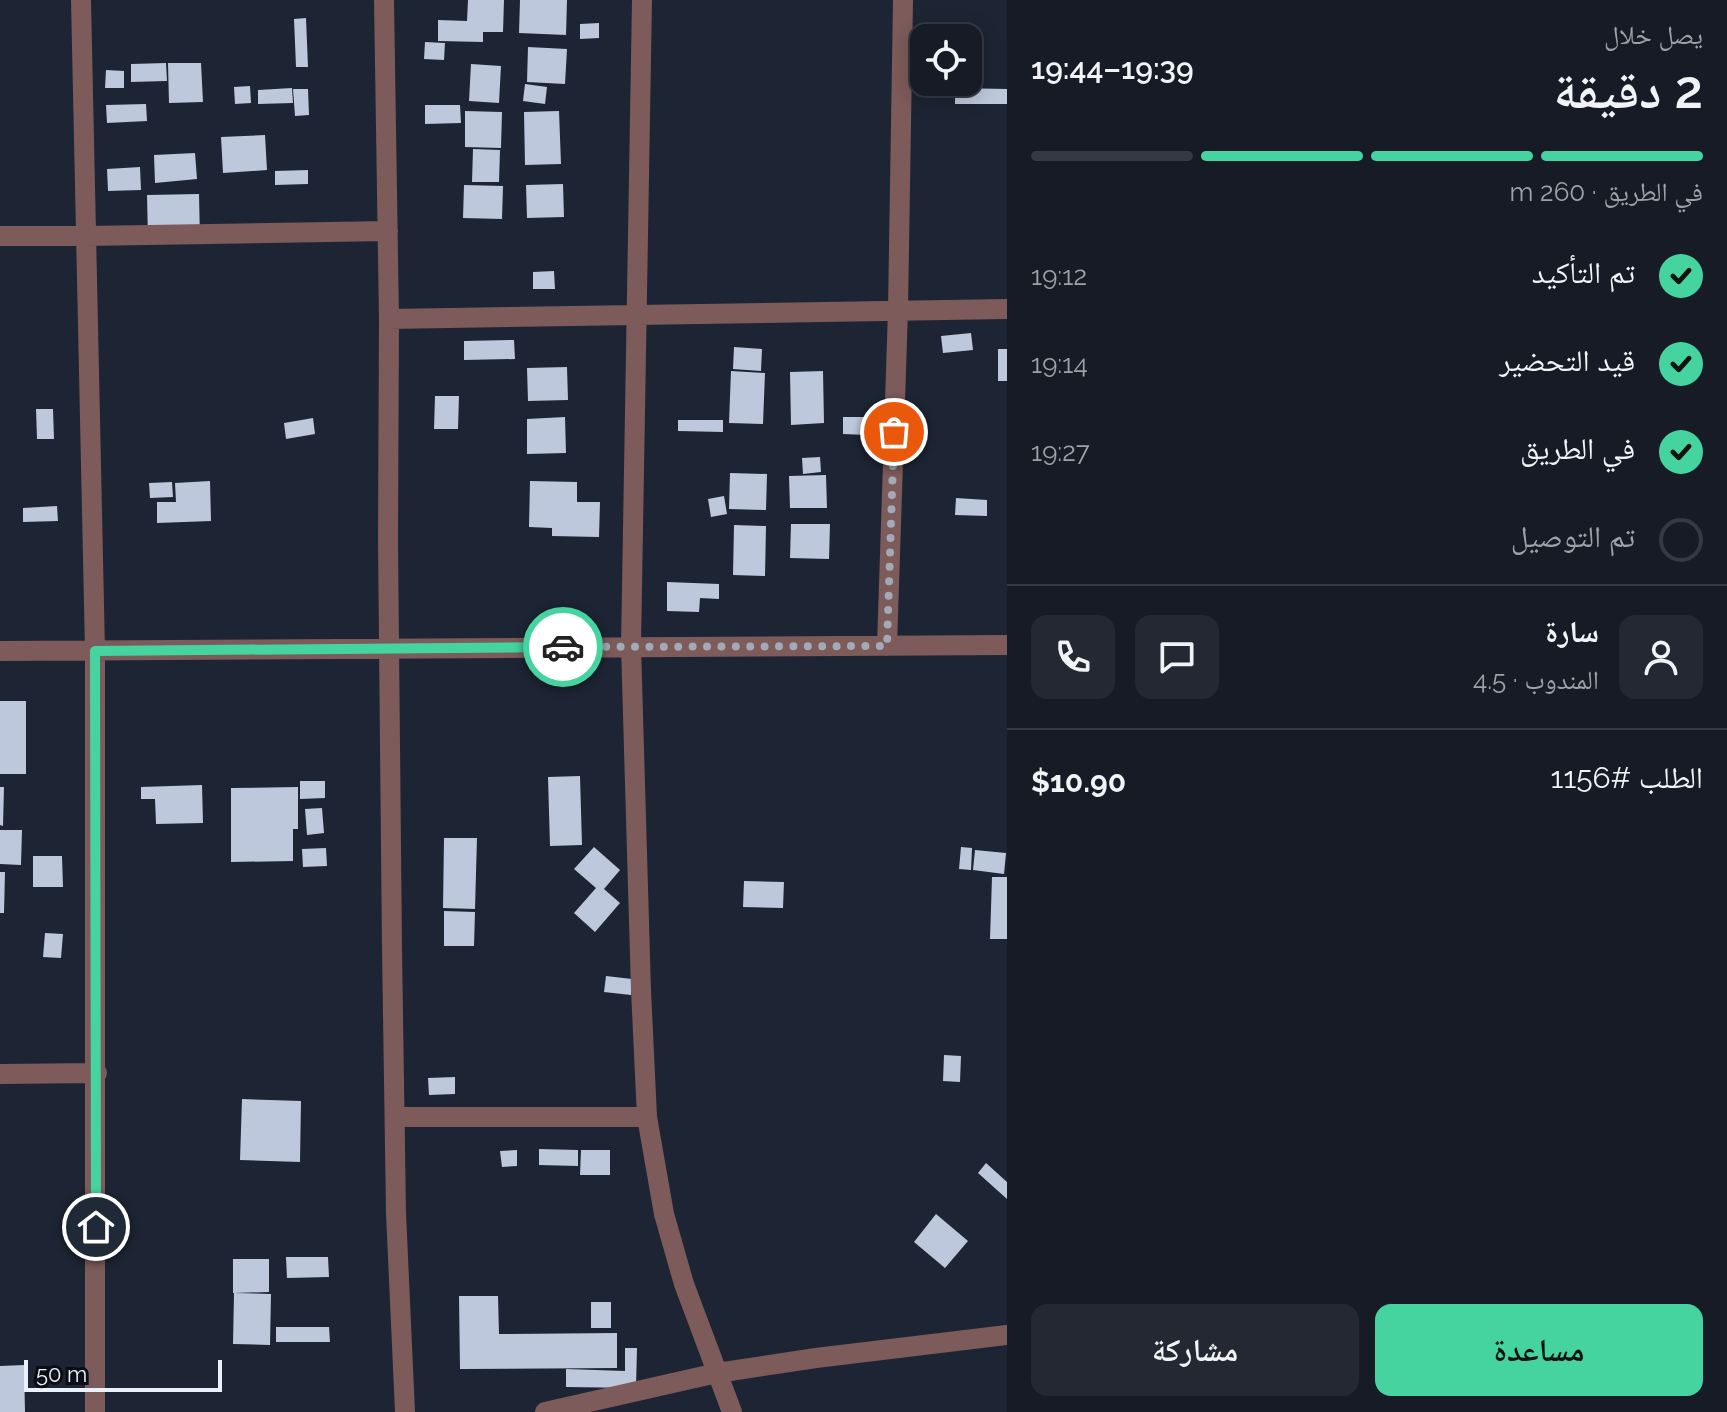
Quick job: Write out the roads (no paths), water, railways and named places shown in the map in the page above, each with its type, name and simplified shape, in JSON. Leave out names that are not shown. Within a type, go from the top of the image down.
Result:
[{"type":"street","points":[[81,0],[95,651],[95,1412]]},
{"type":"street","points":[[384,0],[392,949],[396,1213],[405,1412]]},
{"type":"street","points":[[642,0],[631,646],[647,1117],[664,1214],[684,1284],[732,1412]]},
{"type":"street","points":[[887,646],[898,310],[903,0]]},
{"type":"street","points":[[0,236],[388,231]]},
{"type":"street","points":[[389,319],[1007,309]]},
{"type":"street","points":[[0,651],[1007,645]]},
{"type":"street","points":[[0,1074],[97,1073]]},
{"type":"street","points":[[395,1117],[647,1117]]},
{"type":"street","points":[[545,1412],[717,1373],[1007,1335]]}]
